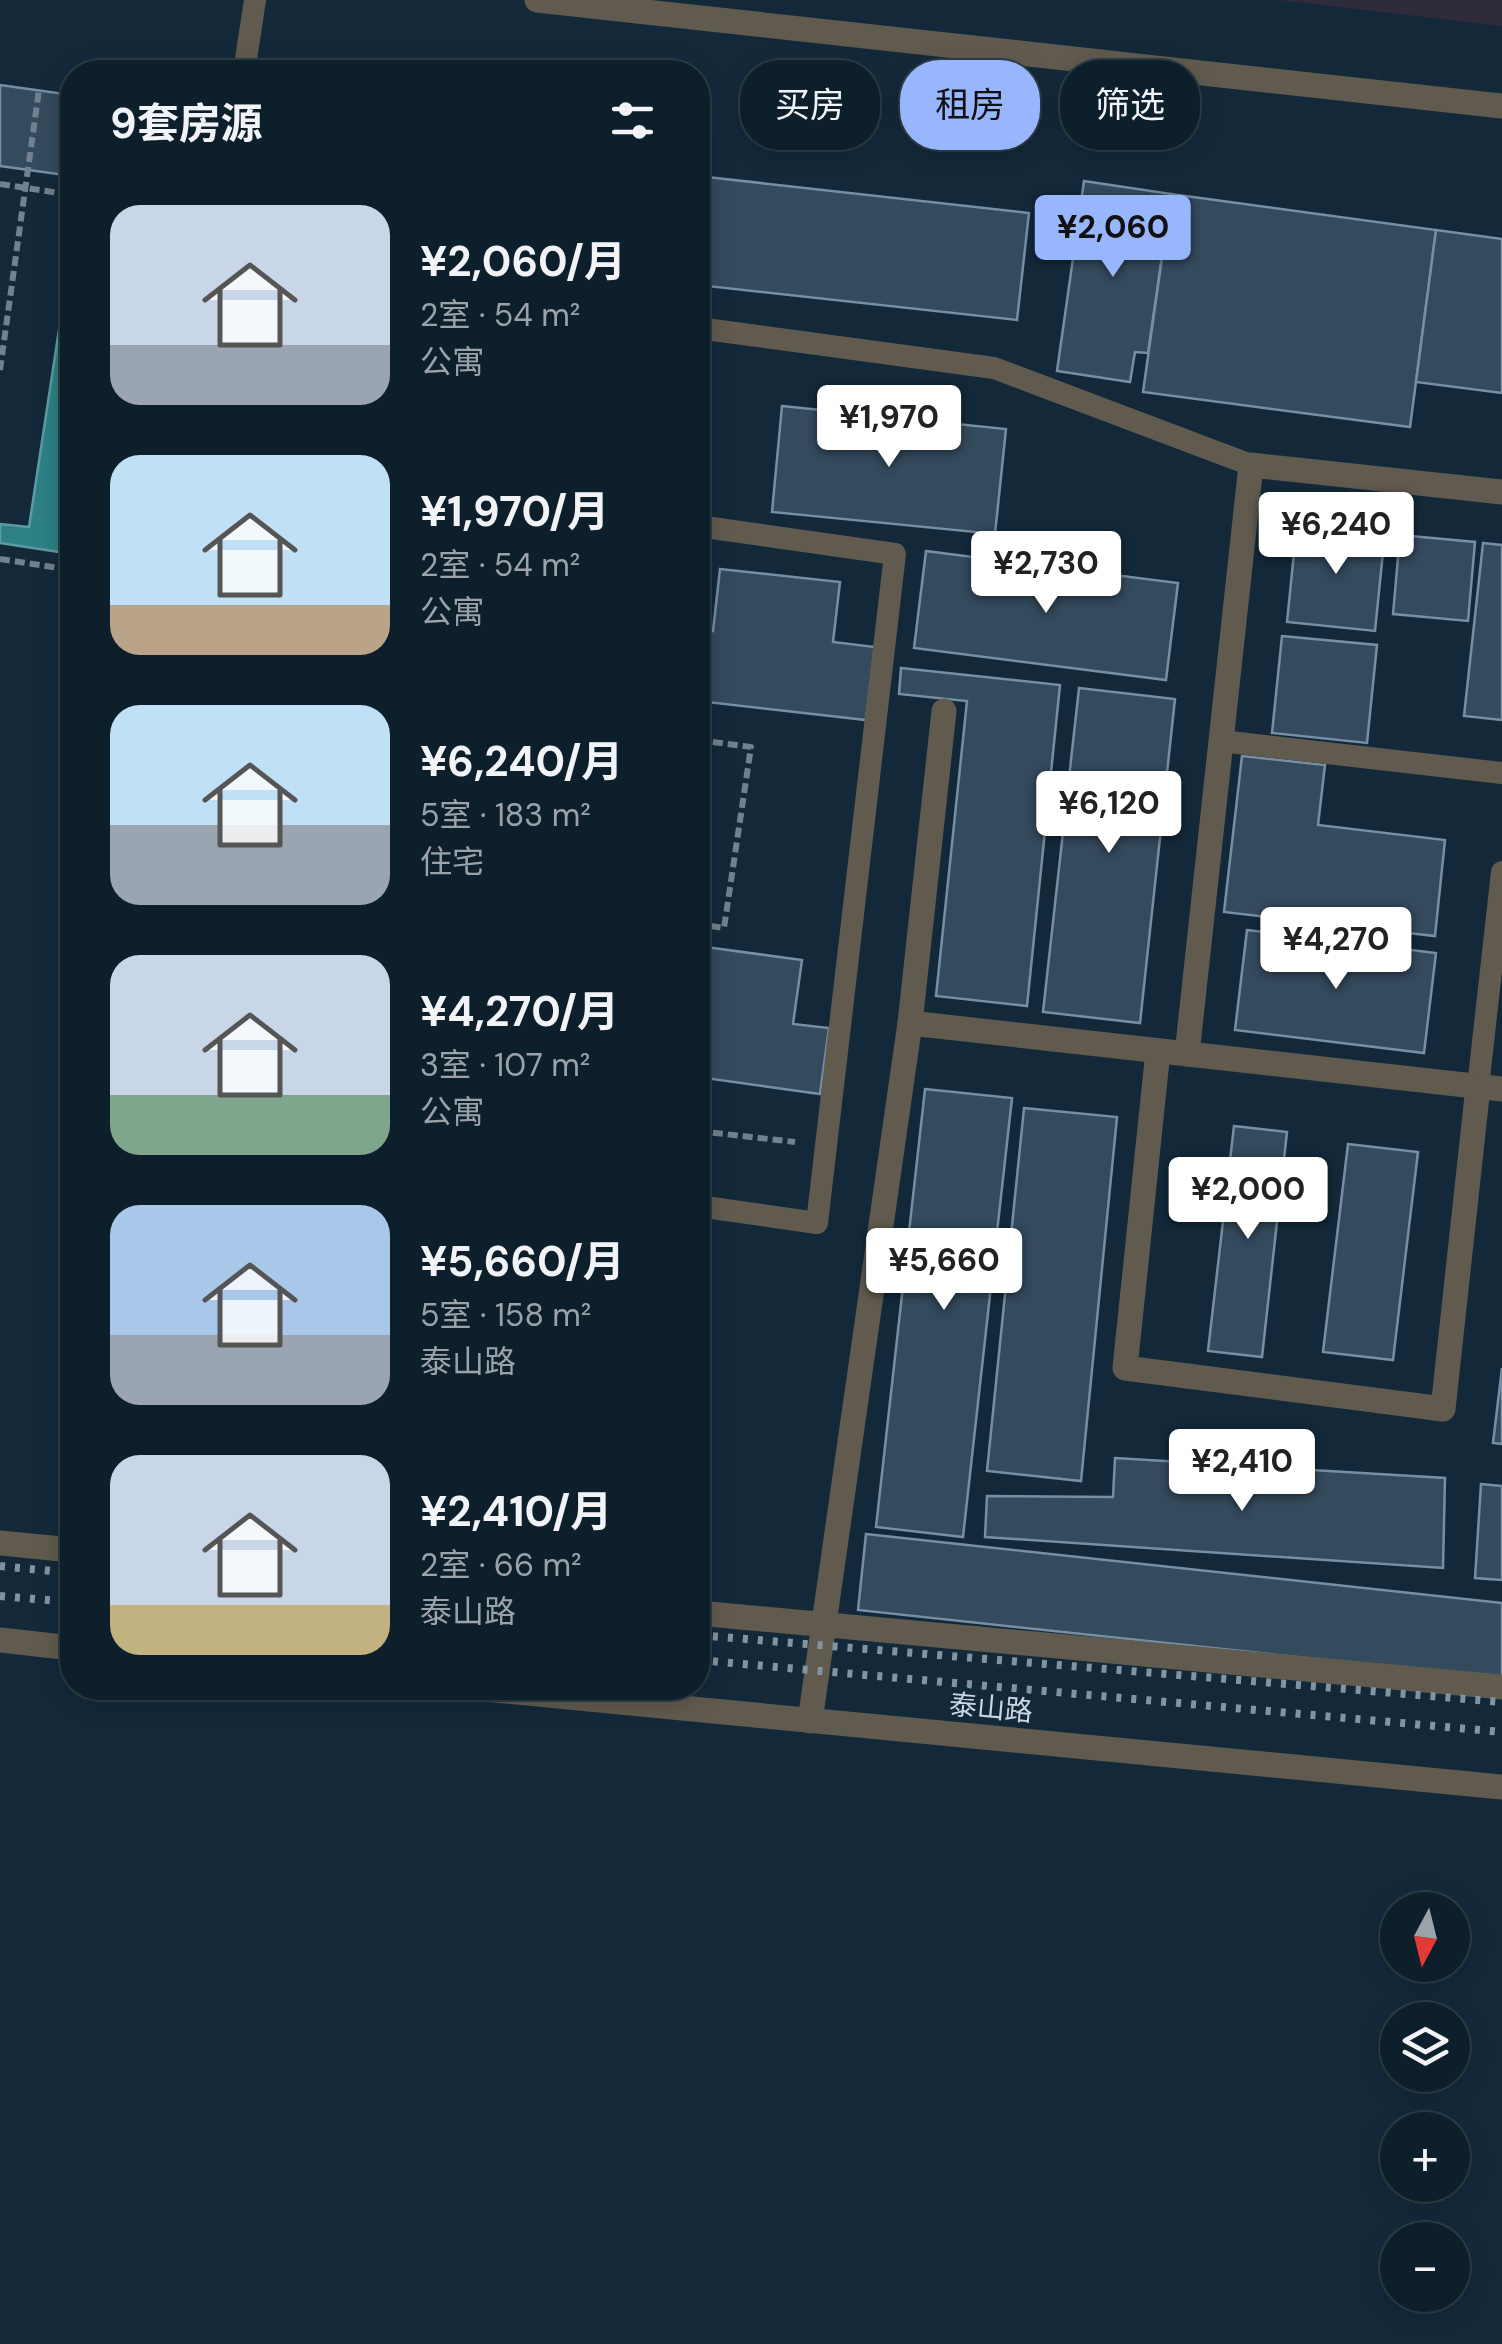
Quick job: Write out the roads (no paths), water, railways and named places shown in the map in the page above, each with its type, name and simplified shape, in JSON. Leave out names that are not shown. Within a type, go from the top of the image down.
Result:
[{"type":"street","points":[[537,0],[1502,106]]},
{"type":"street","points":[[1187,1054],[1251,465],[1502,492]]},
{"type":"street","points":[[810,1721],[910,1023],[944,712]]},
{"type":"street","points":[[910,1023],[1158,1050],[1490,1088],[1443,1409],[1125,1368],[1158,1050]]},
{"type":"street","points":[[0,1543],[60,1549]]},
{"type":"street","points":[[710,1613],[1502,1687]]},
{"type":"street","points":[[0,1640],[60,1647]]},
{"type":"street","name":"泰山路","points":[[596,1700],[1502,1787]]},
{"type":"lane","points":[[246,60],[255,0]]},
{"type":"lane","points":[[710,330],[994,368],[1251,465]]},
{"type":"lane","points":[[710,528],[895,554],[817,1223],[710,1208]]},
{"type":"lane","points":[[1221,741],[1502,773]]},
{"type":"lane","points":[[1490,1088],[1502,872]]},
{"type":"railway","points":[[0,1566],[60,1572]]},
{"type":"railway","points":[[0,1596],[60,1601]]},
{"type":"railway","points":[[710,1636],[1502,1702]]},
{"type":"railway","points":[[710,1661],[1502,1732]]}]
